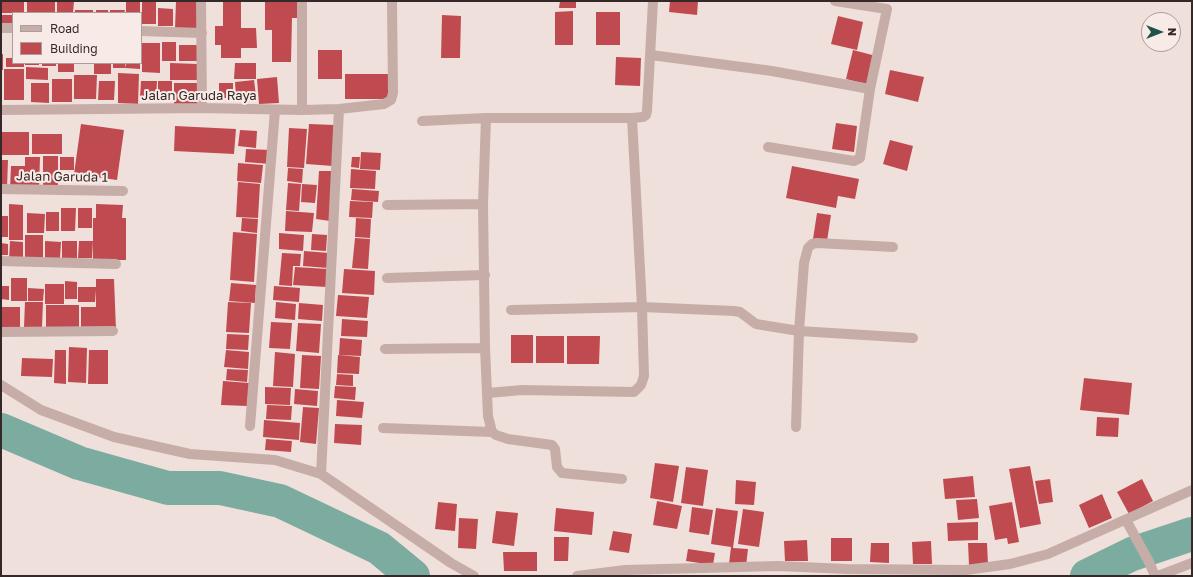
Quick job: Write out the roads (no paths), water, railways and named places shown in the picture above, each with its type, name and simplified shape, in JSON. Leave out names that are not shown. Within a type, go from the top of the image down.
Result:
[{"type":"street","points":[[201,1],[202,108]]},
{"type":"street","points":[[302,1],[302,110]]},
{"type":"street","name":"Jalan Garuda Raya","points":[[1,110],[202,108],[302,110],[339,109],[384,104],[392,97],[392,1]]},
{"type":"street","points":[[422,121],[486,118],[643,117],[646,115],[647,111],[653,1]]},
{"type":"street","points":[[768,147],[854,161],[860,158],[870,89],[887,5],[835,1]]},
{"type":"street","points":[[1,28],[12,28]]},
{"type":"street","points":[[142,31],[202,33]]},
{"type":"street","points":[[651,55],[772,71],[870,89]]},
{"type":"street","points":[[321,474],[339,109]]},
{"type":"street","points":[[250,426],[275,110]]},
{"type":"street","points":[[486,118],[483,204],[485,348],[488,416],[492,432]]},
{"type":"street","points":[[488,393],[522,390],[634,392],[641,385],[644,376],[642,307],[632,118]]},
{"type":"street","name":"Jalan Garuda 1","points":[[1,189],[123,191]]},
{"type":"street","points":[[387,205],[483,204]]},
{"type":"street","points":[[796,427],[799,331],[804,263],[808,248],[812,244],[817,243],[893,247]]},
{"type":"street","points":[[1,261],[116,264]]},
{"type":"street","points":[[387,278],[485,275]]},
{"type":"street","points":[[511,310],[642,307],[734,311],[740,312],[756,324],[799,331],[913,338]]},
{"type":"street","points":[[1,332],[113,331]]},
{"type":"street","points":[[385,349],[485,348]]},
{"type":"street","points":[[1,385],[41,410],[114,438],[190,454],[275,460],[321,474],[450,563],[474,576]]},
{"type":"street","points":[[382,428],[492,432],[508,439],[552,445],[556,449],[557,467],[562,473],[622,479]]},
{"type":"street","points":[[577,576],[625,570],[714,567],[778,566],[847,569],[966,570],[1010,564],[1048,554],[1192,490]]},
{"type":"street","points":[[1126,520],[1157,576],[1192,563]]},
{"type":"waterway","points":[[1,430],[79,463],[168,488],[220,488],[280,501],[379,548],[413,576]]},
{"type":"waterway","points":[[1087,576],[1132,554],[1192,534]]}]
